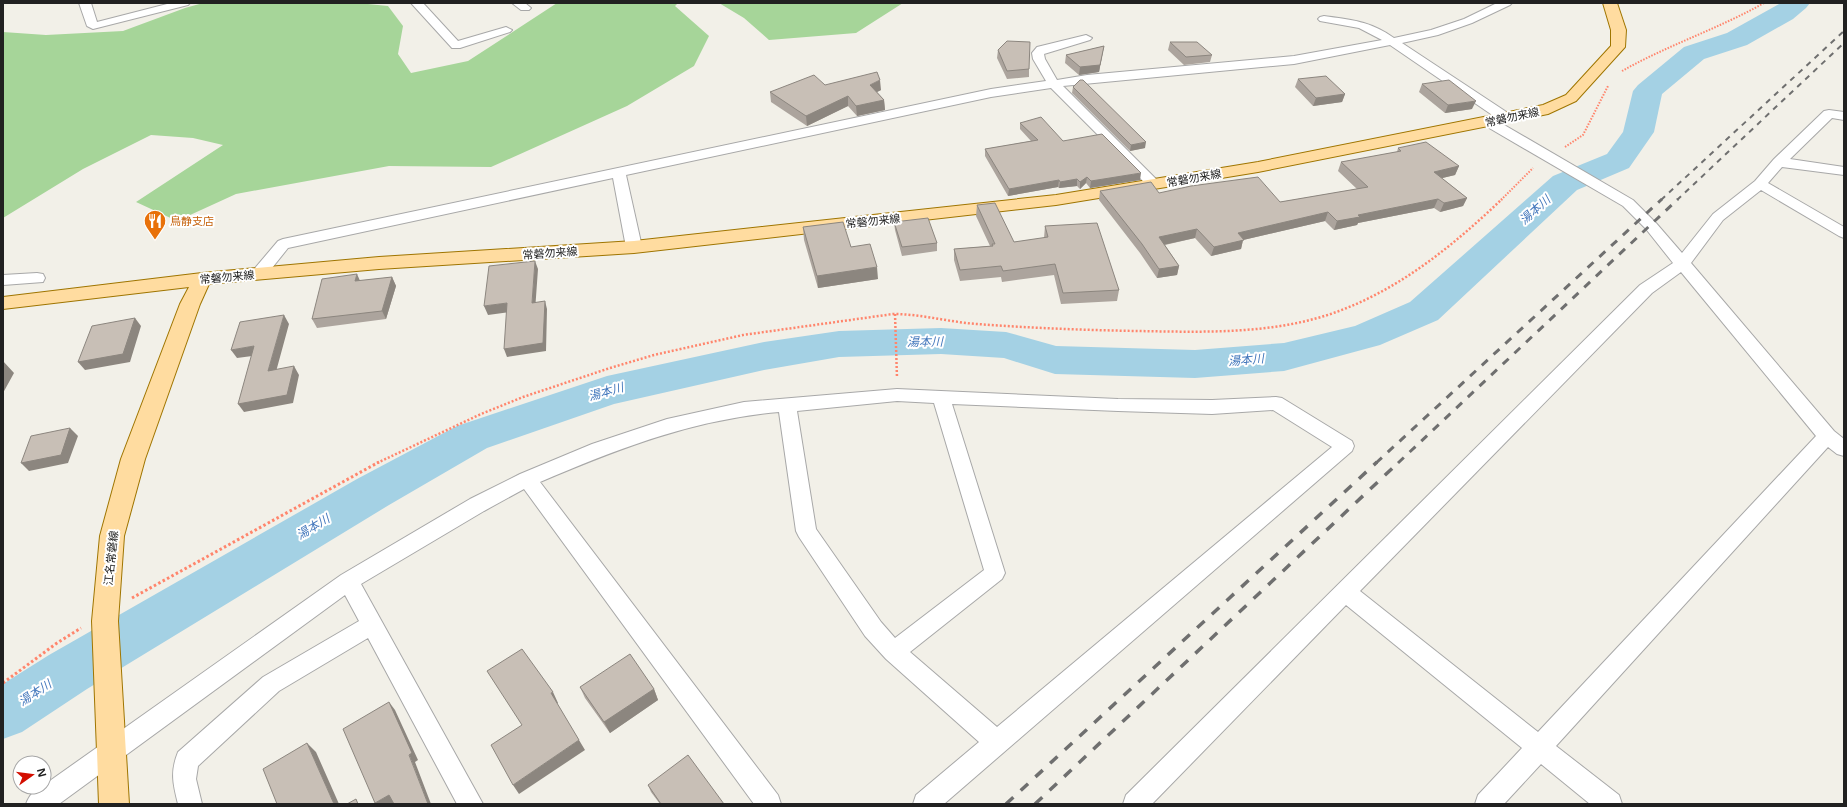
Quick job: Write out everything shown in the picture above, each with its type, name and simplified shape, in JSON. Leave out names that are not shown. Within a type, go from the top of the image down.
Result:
[{"type":"main road","name":"常磐勿来線","points":[[3,303],[202,279],[379,263],[634,247],[1056,200],[1154,186],[1258,167],[1498,120],[1548,109],[1560,104],[1571,98],[1618,48],[1620,38],[1618,26],[1610,3]]},
{"type":"main road","name":"江名常磐線","points":[[114,802],[105,621],[112,536],[133,459],[190,304],[202,279]]},
{"type":"street","points":[[85,3],[93,26],[184,3]]},
{"type":"street","points":[[416,3],[456,45],[506,30]]},
{"type":"street","points":[[258,274],[283,244],[619,174],[943,103],[1053,83],[1132,74],[1294,60],[1392,42],[1454,27],[1506,3]]},
{"type":"street","points":[[1324,19],[1366,26],[1378,32],[1548,156],[1628,203],[1651,226],[1683,263],[1827,436],[1844,448]]},
{"type":"street","points":[[1086,38],[1041,50],[1038,53],[1039,59],[1053,83],[1138,167],[1154,186]]},
{"type":"street","points":[[1135,804],[1646,289],[1683,263],[1718,217],[1760,184],[1779,162],[1829,114],[1844,116]]},
{"type":"street","points":[[1779,162],[1844,171]]},
{"type":"street","points":[[619,174],[634,247]]},
{"type":"street","points":[[1760,184],[1844,233]]},
{"type":"street","points":[[3,280],[38,278]]},
{"type":"street","points":[[38,804],[111,753],[348,581],[477,505],[527,480],[599,448],[667,426],[744,409],[897,395],[1118,405],[1204,407],[1276,403],[1344,446],[925,804]]},
{"type":"street","points":[[894,652],[995,573],[941,396]]},
{"type":"street","points":[[787,404],[806,531],[873,629],[894,652],[996,742]]},
{"type":"street","points":[[1487,804],[1827,436]]},
{"type":"street","points":[[527,480],[769,804]]},
{"type":"street","points":[[348,581],[471,804]]},
{"type":"street","points":[[1345,592],[1610,804]]},
{"type":"street","points":[[190,804],[184,779],[187,760],[271,684],[372,624]]},
{"type":"path","points":[[1620,72],[1640,60],[1737,19],[1764,3]]},
{"type":"path","points":[[1548,156],[1571,144],[1583,135],[1610,82]]},
{"type":"path","points":[[895,314],[897,379]]},
{"type":"green space","points":[[203,3],[358,3],[388,6],[403,26],[398,54],[411,73],[468,61],[557,3],[678,3],[675,6],[709,36],[694,66],[627,106],[491,167],[389,166],[236,194],[177,221],[136,202],[223,145],[193,138],[151,135],[83,169],[3,218],[3,32],[46,35],[123,31],[185,8]]},
{"type":"green space","points":[[719,3],[903,3],[856,33],[769,40],[744,18]]},
{"type":"building","points":[[1007,41],[1030,42],[1029,69],[1007,71],[998,50]]},
{"type":"building","points":[[1170,42],[1197,42],[1212,55],[1186,57]]},
{"type":"building","points":[[1104,46],[1100,65],[1080,67],[1066,55]]},
{"type":"building","points":[[877,72],[880,80],[870,85],[884,100],[856,106],[848,96],[806,116],[770,92],[814,75],[825,85]]},
{"type":"building","points":[[1326,76],[1345,94],[1316,98],[1298,79]]},
{"type":"building","points":[[1080,80],[1083,80],[1146,142],[1131,145],[1073,87]]},
{"type":"building","points":[[1449,80],[1476,101],[1448,105],[1422,84]]},
{"type":"building","points":[[1041,117],[1063,141],[1102,134],[1141,173],[1091,181],[1087,177],[1080,182],[1077,179],[1060,182],[1059,180],[1009,189],[985,149],[1038,140],[1020,123]]},
{"type":"building","points":[[1426,142],[1459,166],[1434,172],[1467,198],[1444,203],[1438,199],[1358,215],[1360,217],[1337,221],[1328,212],[1238,233],[1244,240],[1214,247],[1197,229],[1159,237],[1179,266],[1159,269],[1142,244],[1100,191],[1151,182],[1159,193],[1191,186],[1258,177],[1280,202],[1368,187],[1341,162],[1401,151],[1398,148]]},
{"type":"building","points":[[995,203],[1014,242],[1048,237],[1045,226],[1097,223],[1119,290],[1063,293],[1055,264],[1003,271],[1001,266],[960,270],[954,249],[993,246],[992,244],[995,244],[977,205]]},
{"type":"building","points":[[928,218],[937,243],[902,247],[894,222]]},
{"type":"building","points":[[843,222],[851,247],[870,244],[877,267],[817,276],[803,227]]},
{"type":"building","points":[[535,261],[532,303],[545,301],[543,343],[504,349],[507,303],[484,306],[489,266]]},
{"type":"building","points":[[357,274],[355,281],[392,277],[382,311],[312,319],[322,279]]},
{"type":"building","points":[[284,315],[268,371],[294,366],[287,395],[238,404],[254,346],[231,350],[240,322]]},
{"type":"building","points":[[135,318],[123,354],[78,362],[92,326]]},
{"type":"building","points":[[70,428],[61,455],[21,463],[31,436]]},
{"type":"building","points":[[522,649],[553,692],[551,693],[579,740],[513,785],[491,745],[522,725],[487,671]]},
{"type":"building","points":[[630,654],[654,689],[604,722],[580,687]]},
{"type":"building","points":[[389,702],[412,753],[409,755],[428,804],[394,804],[389,795],[375,803],[343,729]]},
{"type":"building","points":[[307,743],[334,804],[277,804],[263,769]]},
{"type":"building","points":[[688,755],[724,804],[661,804],[648,785]]},
{"type":"building","points":[[356,799],[358,804],[347,804]]},
{"type":"waterway","name":"湯本川","points":[[3,714],[68,672],[373,492],[472,437],[607,391],[764,356],[839,344],[941,341],[1006,345],[1055,360],[1195,364],[1284,357],[1366,336],[1424,311],[1565,183],[1618,161],[1638,132],[1648,91],[1694,53],[1737,39],[1784,13],[1797,3]]},
{"type":"railway","points":[[1661,200],[1844,31]]},
{"type":"railway","points":[[1677,200],[1844,43]]},
{"type":"railway","points":[[1376,463],[1662,199]]},
{"type":"railway","points":[[1398,463],[1678,199]]},
{"type":"railway","points":[[1006,804],[1377,462]]},
{"type":"railway","points":[[1035,804],[1399,462]]},
{"type":"place","name":"鳥静支店","points":[[155,240]]}]
